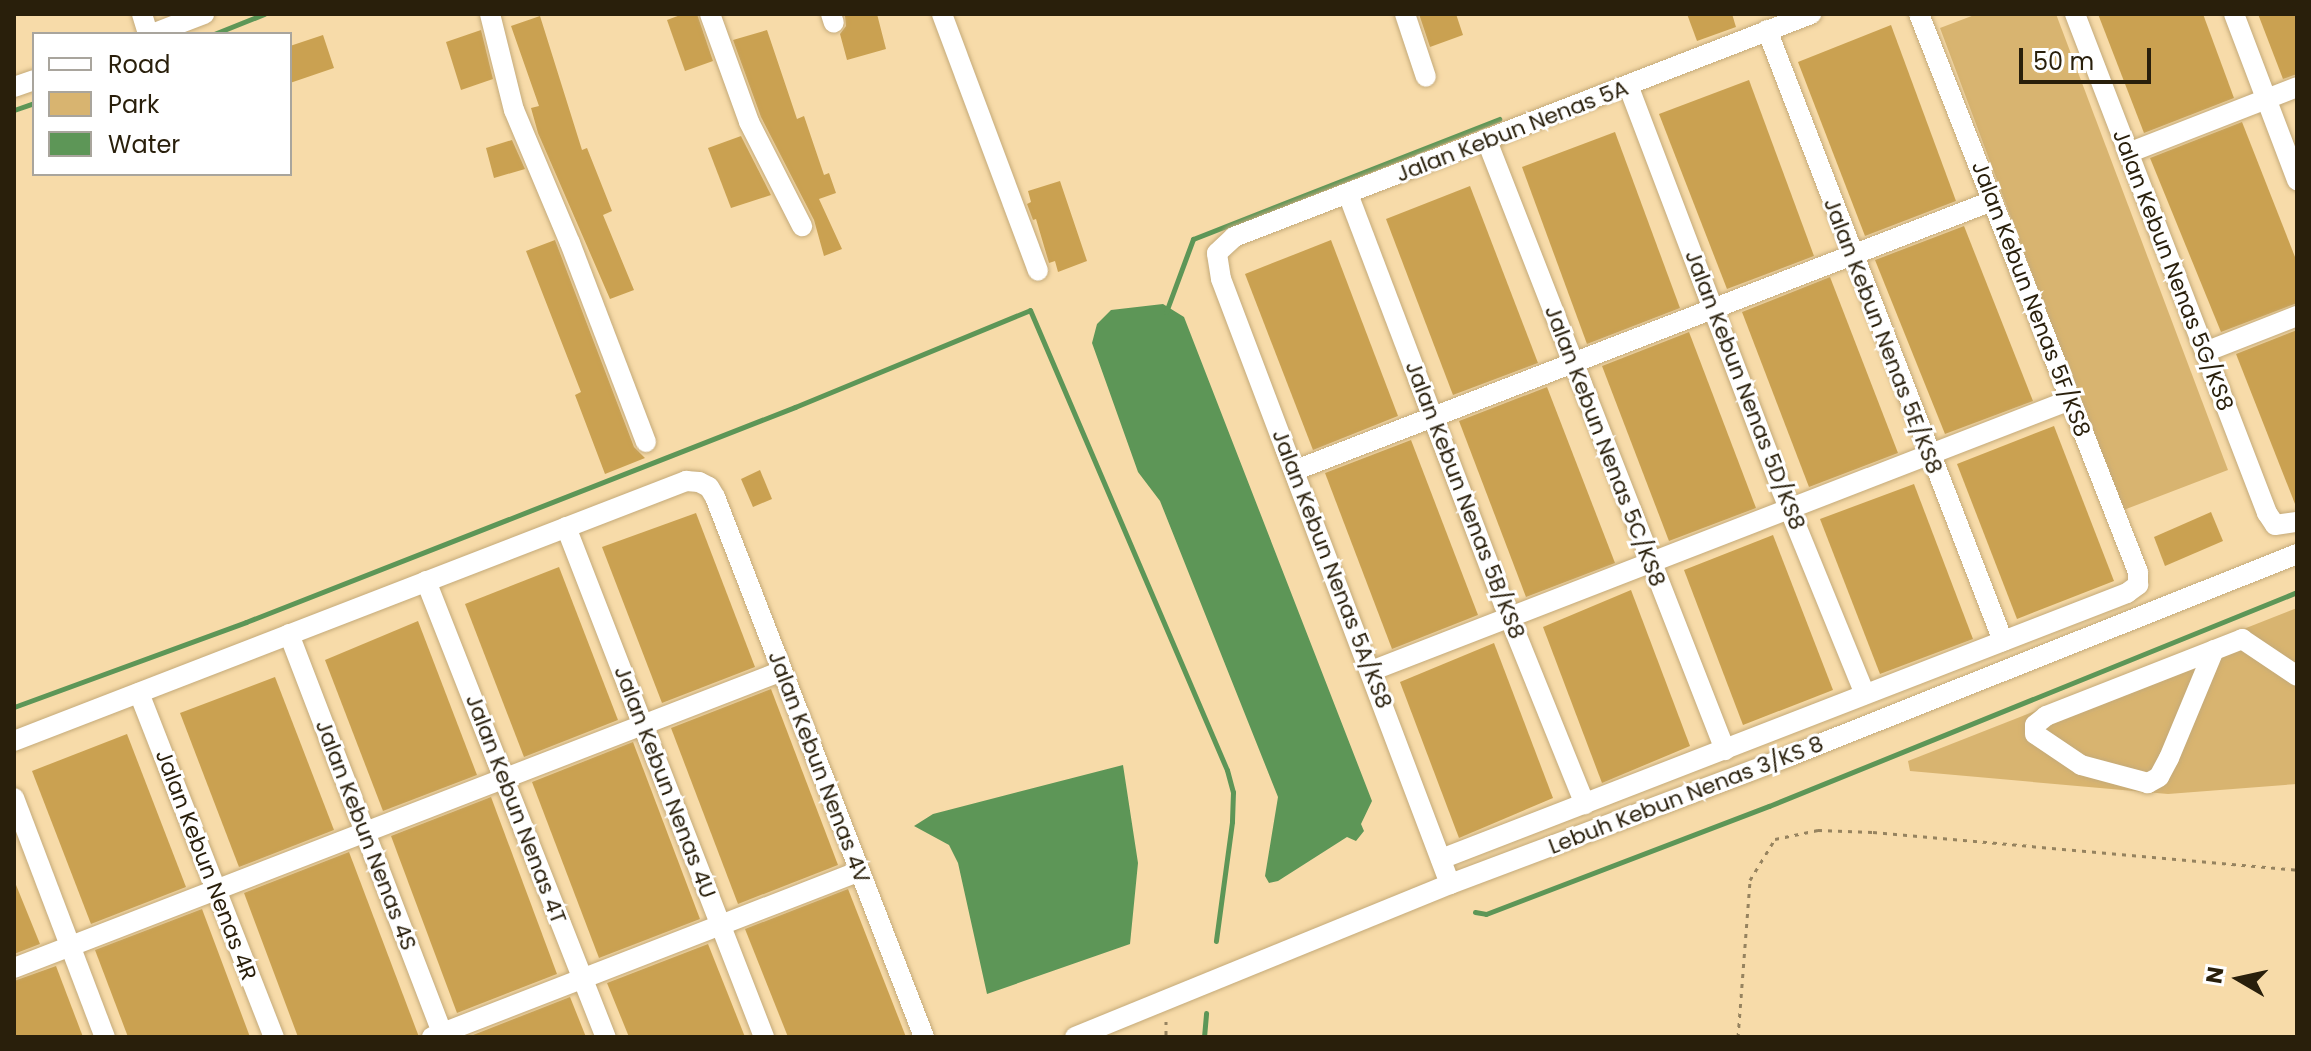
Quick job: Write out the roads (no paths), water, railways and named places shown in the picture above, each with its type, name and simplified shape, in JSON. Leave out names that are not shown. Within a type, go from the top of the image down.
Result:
[{"type":"street","points":[[155,32],[204,14]]},
{"type":"street","points":[[490,14],[514,110],[570,243],[646,442]]},
{"type":"street","points":[[710,14],[749,122],[802,226]]},
{"type":"street","points":[[942,14],[1038,271]]},
{"type":"street","points":[[1405,14],[1426,77]]},
{"type":"street","name":"Jalan Kebun Nenas 5A","points":[[1217,253],[1234,237],[1811,14]]},
{"type":"street","name":"Jalan Kebun Nenas 5F/KS8","points":[[1919,14],[2138,572],[2138,585],[2127,593],[2003,641]]},
{"type":"street","name":"Jalan Kebun Nenas 5G/KS8","points":[[2075,14],[2267,513],[2275,525],[2297,522]]},
{"type":"street","points":[[2234,14],[2297,180]]},
{"type":"street","name":"Jalan Kebun Nenas 5E/KS8","points":[[1767,30],[1928,455],[2003,641]]},
{"type":"street","name":"Jalan Kebun Nenas 5D/KS8","points":[[1628,85],[1790,509],[1865,694]]},
{"type":"street","points":[[2128,153],[2297,87]]},
{"type":"street","name":"Jalan Kebun Nenas 5C/KS8","points":[[1487,141],[1725,750]]},
{"type":"street","name":"Jalan Kebun Nenas 5B/KS8","points":[[1348,194],[1585,804]]},
{"type":"street","points":[[1296,470],[1992,201]]},
{"type":"street","name":"Jalan Kebun Nenas 5A/KS8","points":[[1217,253],[1221,279],[1296,470],[1450,884]]},
{"type":"street","points":[[2205,352],[2297,316]]},
{"type":"street","points":[[1371,671],[2070,400]]},
{"type":"street","name":"Jalan Kebun Nenas 4V","points":[[566,527],[686,481],[709,487],[924,1037]]},
{"type":"street","points":[[14,741],[566,527]]},
{"type":"street","name":"Jalan Kebun Nenas 4U","points":[[566,527],[764,1037]]},
{"type":"street","name":"Lebuh Kebun Nenas 3/KS 8","points":[[1075,1037],[1450,884],[1790,756],[2297,554]]},
{"type":"street","name":"Jalan Kebun Nenas 4T","points":[[426,581],[606,1037]]},
{"type":"street","name":"Jalan Kebun Nenas 4S","points":[[289,634],[440,1036]]},
{"type":"street","points":[[2214,650],[2159,777],[2148,783],[2081,765],[2035,734],[2035,725],[2046,716],[2214,650],[2242,639],[2297,676]]},
{"type":"street","points":[[1441,859],[2003,641]]},
{"type":"street","points":[[14,968],[782,671]]},
{"type":"street","name":"Jalan Kebun Nenas 4R","points":[[139,693],[274,1037]]},
{"type":"street","points":[[14,798],[105,1037]]},
{"type":"street","points":[[440,1036],[859,871]]},
{"type":"water","points":[[1163,304],[1184,317],[1372,801],[1361,824],[1364,831],[1356,841],[1347,837],[1278,881],[1269,883],[1265,876],[1278,797],[1160,501],[1138,472],[1092,343],[1097,324],[1111,310]]},
{"type":"water","points":[[1123,765],[1138,863],[1130,944],[987,994],[958,863],[949,845],[914,826],[933,814]]},
{"type":"waterway","points":[[219,32],[264,14]]},
{"type":"waterway","points":[[14,110],[32,104]]},
{"type":"waterway","points":[[1166,312],[1193,239],[1499,119]]},
{"type":"waterway","points":[[14,707],[246,622],[795,407],[1030,310],[1227,770],[1233,792],[1232,822],[1216,941]]},
{"type":"waterway","points":[[1475,912],[1486,914],[1769,806],[2297,592]]},
{"type":"waterway","points":[[1204,1037],[1206,1013]]}]
